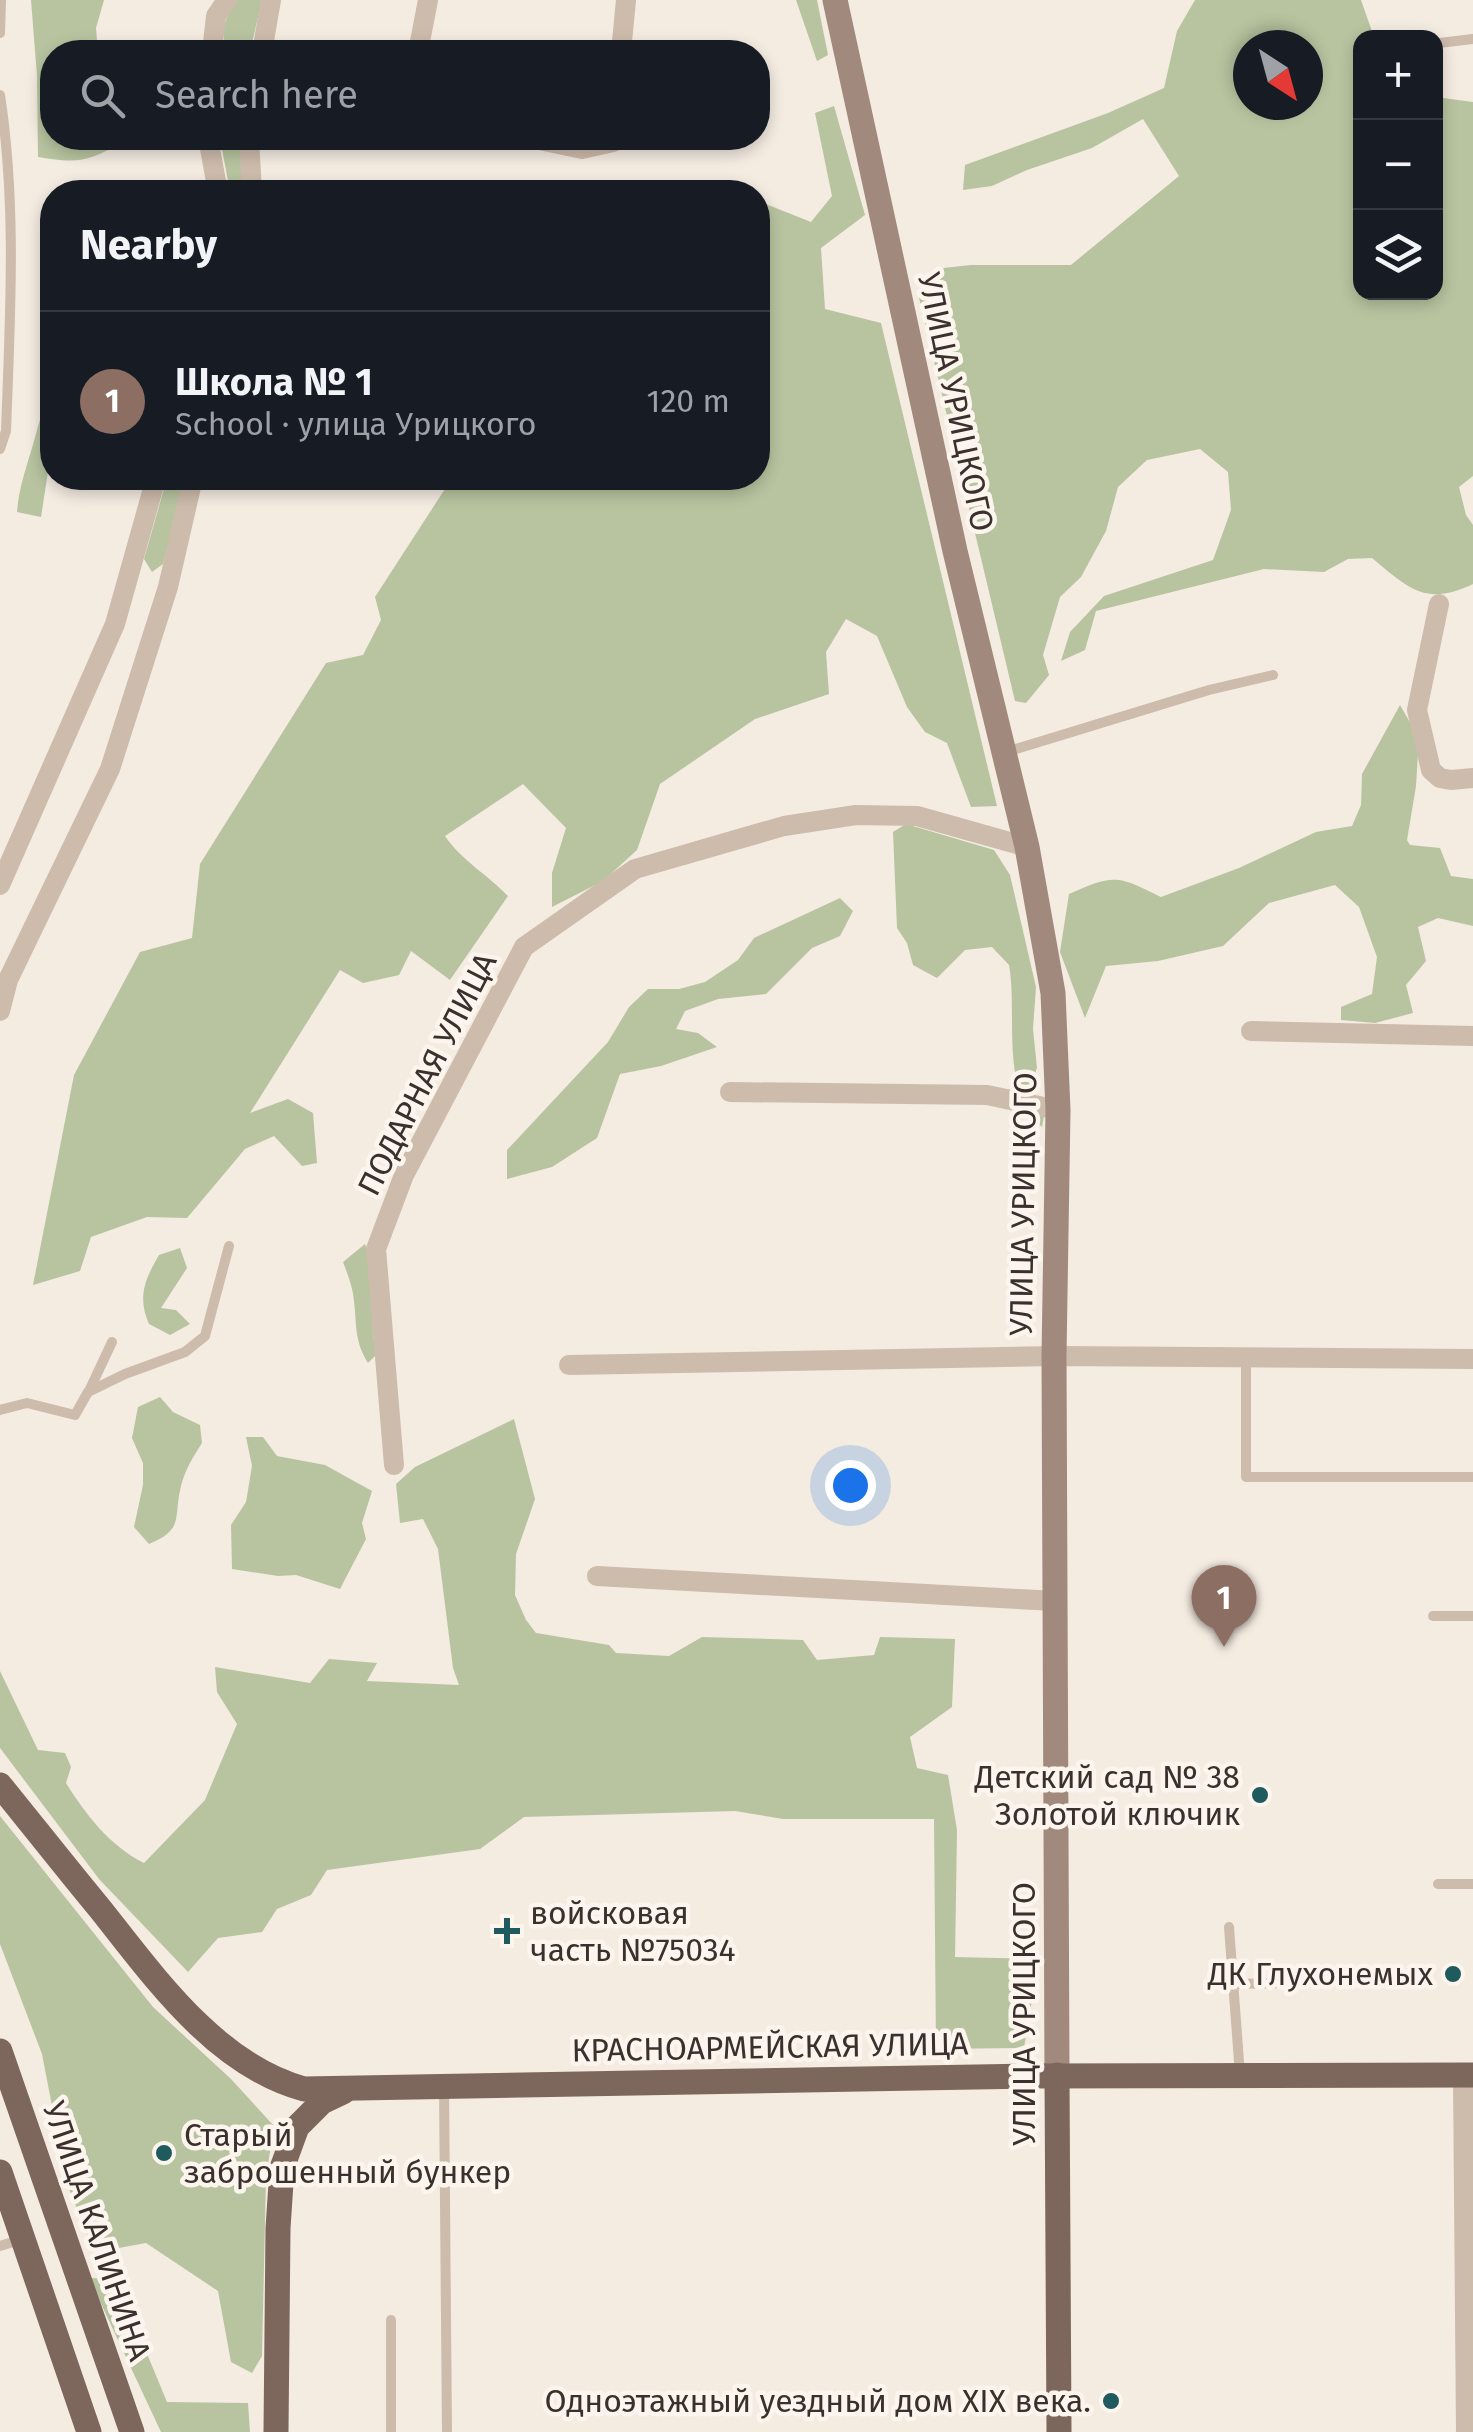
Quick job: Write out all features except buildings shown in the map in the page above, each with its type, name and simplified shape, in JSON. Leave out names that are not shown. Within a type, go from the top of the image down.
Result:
[{"type":"main road","name":"УЛИЦА УРИЦКОГО","points":[[835,0],[955,551],[1027,847],[1053,993],[1058,1110],[1054,1356],[1059,2432]]},
{"type":"main road","name":"КРАСНОАРМЕЙСКАЯ УЛИЦА","points":[[0,1785],[151,1973],[188,2012],[241,2059],[264,2074],[304,2088],[1057,2076],[1468,2075]]},
{"type":"main road","name":"УЛИЦА КАЛИНИНА","points":[[0,2051],[132,2432]]},
{"type":"main road","points":[[276,2432],[279,2195],[287,2146],[297,2127],[322,2102],[368,2086]]},
{"type":"main road","points":[[0,2172],[12,2242],[89,2432]]},
{"type":"street","points":[[213,40],[216,16],[227,0]]},
{"type":"street","points":[[264,40],[271,0]]},
{"type":"street","points":[[420,40],[428,0]]},
{"type":"street","points":[[623,40],[626,0]]},
{"type":"street","points":[[210,150],[216,180]]},
{"type":"street","points":[[250,150],[251,180]]},
{"type":"street","points":[[0,884],[116,624],[153,490]]},
{"type":"street","points":[[0,1011],[8,980],[110,769],[168,586],[190,490]]},
{"type":"street","points":[[1438,604],[1417,710],[1432,770],[1440,778],[1450,780],[1473,778]]},
{"type":"street","name":"ПОДАРНАЯ УЛИЦА","points":[[394,1466],[376,1249],[404,1175],[524,947],[634,869],[784,826],[856,814],[916,816],[1027,847]]},
{"type":"street","points":[[1251,1031],[1473,1036]]},
{"type":"street","points":[[730,1092],[987,1095],[1058,1110]]},
{"type":"street","points":[[569,1365],[1054,1356],[1473,1359]]},
{"type":"street","points":[[597,1576],[1055,1601]]},
{"type":"street","points":[[1466,2432],[1468,2075]]},
{"type":"lane","points":[[0,33],[1,0]]},
{"type":"lane","points":[[1443,43],[1473,39]]},
{"type":"lane","points":[[0,95],[10,157],[11,292],[6,431],[0,449]]},
{"type":"lane","points":[[1005,752],[1208,690],[1273,675]]},
{"type":"lane","points":[[88,1392],[185,1352],[205,1336],[229,1246]]},
{"type":"lane","points":[[0,1410],[27,1403],[75,1415],[112,1342]]},
{"type":"lane","points":[[1246,1357],[1246,1477],[1473,1477]]},
{"type":"lane","points":[[1433,1616],[1473,1616]]},
{"type":"lane","points":[[1438,1884],[1473,1884]]},
{"type":"lane","points":[[1230,1928],[1240,2076]]},
{"type":"lane","points":[[1234,1984],[1341,1982]]},
{"type":"lane","points":[[444,2085],[446,2432]]},
{"type":"lane","points":[[391,2320],[391,2432]]},
{"type":"green space","points":[[31,0],[104,0],[96,28],[97,40],[40,40],[40,150],[107,150],[90,158],[72,160],[38,157]]},
{"type":"green space","points":[[234,0],[262,0],[253,40],[224,40],[224,25]]},
{"type":"green space","points":[[796,0],[817,0],[828,55],[817,61]]},
{"type":"green space","points":[[1195,0],[1361,0],[1372,30],[1353,30],[1353,300],[1443,300],[1443,98],[1473,102],[1473,476],[1459,487],[1466,515],[1473,525],[1473,584],[1442,594],[1418,591],[1372,558],[1348,559],[1324,572],[1264,569],[1096,611],[1085,650],[1061,661],[1070,632],[1104,596],[1213,560],[1231,510],[1228,472],[1200,449],[1147,460],[1118,487],[1106,531],[1081,577],[1060,597],[1043,655],[1049,675],[1026,703],[1015,701],[919,298],[934,269],[1071,265],[1179,176],[1143,119],[1092,148],[992,186],[963,190],[965,165],[1108,113],[1164,88],[1177,31]]},
{"type":"green space","points":[[834,106],[865,215],[821,248],[825,309],[881,323],[997,806],[971,807],[947,743],[925,732],[907,707],[877,636],[846,619],[826,652],[829,694],[755,719],[660,784],[637,850],[603,881],[552,907],[552,873],[566,828],[523,784],[445,836],[508,896],[450,980],[411,951],[399,975],[363,983],[340,970],[250,1113],[288,1099],[313,1113],[317,1163],[302,1166],[274,1136],[245,1149],[187,1218],[147,1217],[91,1237],[80,1271],[33,1285],[74,1075],[140,952],[192,938],[200,864],[326,663],[363,655],[381,620],[375,597],[444,490],[770,490],[770,206],[811,222],[832,196],[815,113]]},
{"type":"green space","points":[[222,150],[243,150],[245,180],[228,180]]},
{"type":"green space","points":[[40,420],[40,490],[45,490],[41,517],[17,512]]},
{"type":"green space","points":[[164,490],[183,490],[163,564],[152,572],[144,559]]},
{"type":"green space","points":[[1400,705],[1419,738],[1407,840],[1410,845],[1440,848],[1451,876],[1473,879],[1473,926],[1438,918],[1418,927],[1426,961],[1406,985],[1413,1013],[1375,1023],[1341,1020],[1341,1007],[1372,994],[1377,957],[1359,907],[1335,885],[1269,903],[1223,946],[1158,961],[1106,966],[1085,1018],[1060,952],[1069,894],[1115,880],[1161,897],[1239,868],[1316,832],[1352,826],[1361,805],[1362,774]]},
{"type":"green space","points":[[906,824],[994,850],[1010,875],[1036,987],[1033,1029],[1037,1068],[1029,1089],[1044,1116],[1042,1127],[1020,1093],[1015,1073],[1009,965],[992,947],[965,950],[937,978],[913,965],[907,943],[897,928],[893,832]]},
{"type":"green space","points":[[840,898],[853,911],[840,936],[812,948],[766,994],[718,999],[685,1011],[676,1029],[698,1033],[717,1047],[661,1066],[620,1074],[597,1138],[552,1167],[507,1179],[507,1150],[608,1042],[629,1007],[648,989],[679,989],[705,982],[738,960],[754,938]]},
{"type":"green space","points":[[365,1244],[371,1271],[376,1355],[368,1363],[358,1340],[353,1291],[343,1262]]},
{"type":"green space","points":[[180,1248],[187,1268],[161,1308],[176,1310],[190,1324],[170,1335],[149,1324],[143,1297],[159,1255]]},
{"type":"green space","points":[[160,1397],[173,1412],[200,1425],[202,1443],[183,1480],[173,1527],[149,1544],[134,1527],[143,1485],[143,1463],[132,1438],[138,1407]]},
{"type":"green space","points":[[514,1419],[535,1499],[516,1554],[515,1595],[536,1633],[609,1645],[616,1653],[669,1656],[702,1637],[803,1640],[817,1660],[874,1655],[880,1637],[955,1639],[952,1707],[910,1737],[917,1768],[948,1775],[957,1830],[955,1957],[1039,1959],[1024,2048],[936,2049],[934,1819],[783,1819],[735,1811],[524,1817],[480,1849],[327,1870],[311,1895],[277,1909],[262,1932],[218,1938],[188,1972],[99,1879],[0,1748],[0,1671],[38,1750],[65,1753],[71,1767],[66,1783],[82,1807],[110,1839],[144,1863],[205,1800],[237,1724],[217,1692],[215,1667],[310,1683],[329,1659],[377,1663],[367,1681],[459,1685],[453,1668],[438,1549],[423,1519],[400,1523],[396,1484],[415,1467]]},
{"type":"green space","points":[[246,1437],[263,1437],[277,1456],[325,1465],[372,1491],[362,1523],[366,1539],[340,1589],[296,1575],[232,1569],[231,1525],[246,1502],[252,1466]]},
{"type":"green space","points":[[0,1816],[153,2007],[231,2079],[274,2126],[266,2177],[262,2356],[252,2373],[231,2362],[218,2291],[146,2243],[108,2250],[88,2236],[67,2184],[42,2054],[0,1944]]},
{"type":"green space","points":[[89,2278],[116,2279],[167,2402],[248,2403],[250,2432],[161,2432]]},
{"type":"place","name":"Школа № 1","points":[[1224,1647]]},
{"type":"place","name":"Детский сад № 38 Золотой ключик","points":[[1260,1795]]},
{"type":"place","name":"войсковая часть №75034","points":[[507,1931]]},
{"type":"place","name":"ДК Глухонемых","points":[[1453,1974]]},
{"type":"place","name":"Старый заброшенный бункер","points":[[164,2153]]},
{"type":"place","name":"Одноэтажный уездный дом XIX века.","points":[[1111,2401]]}]
